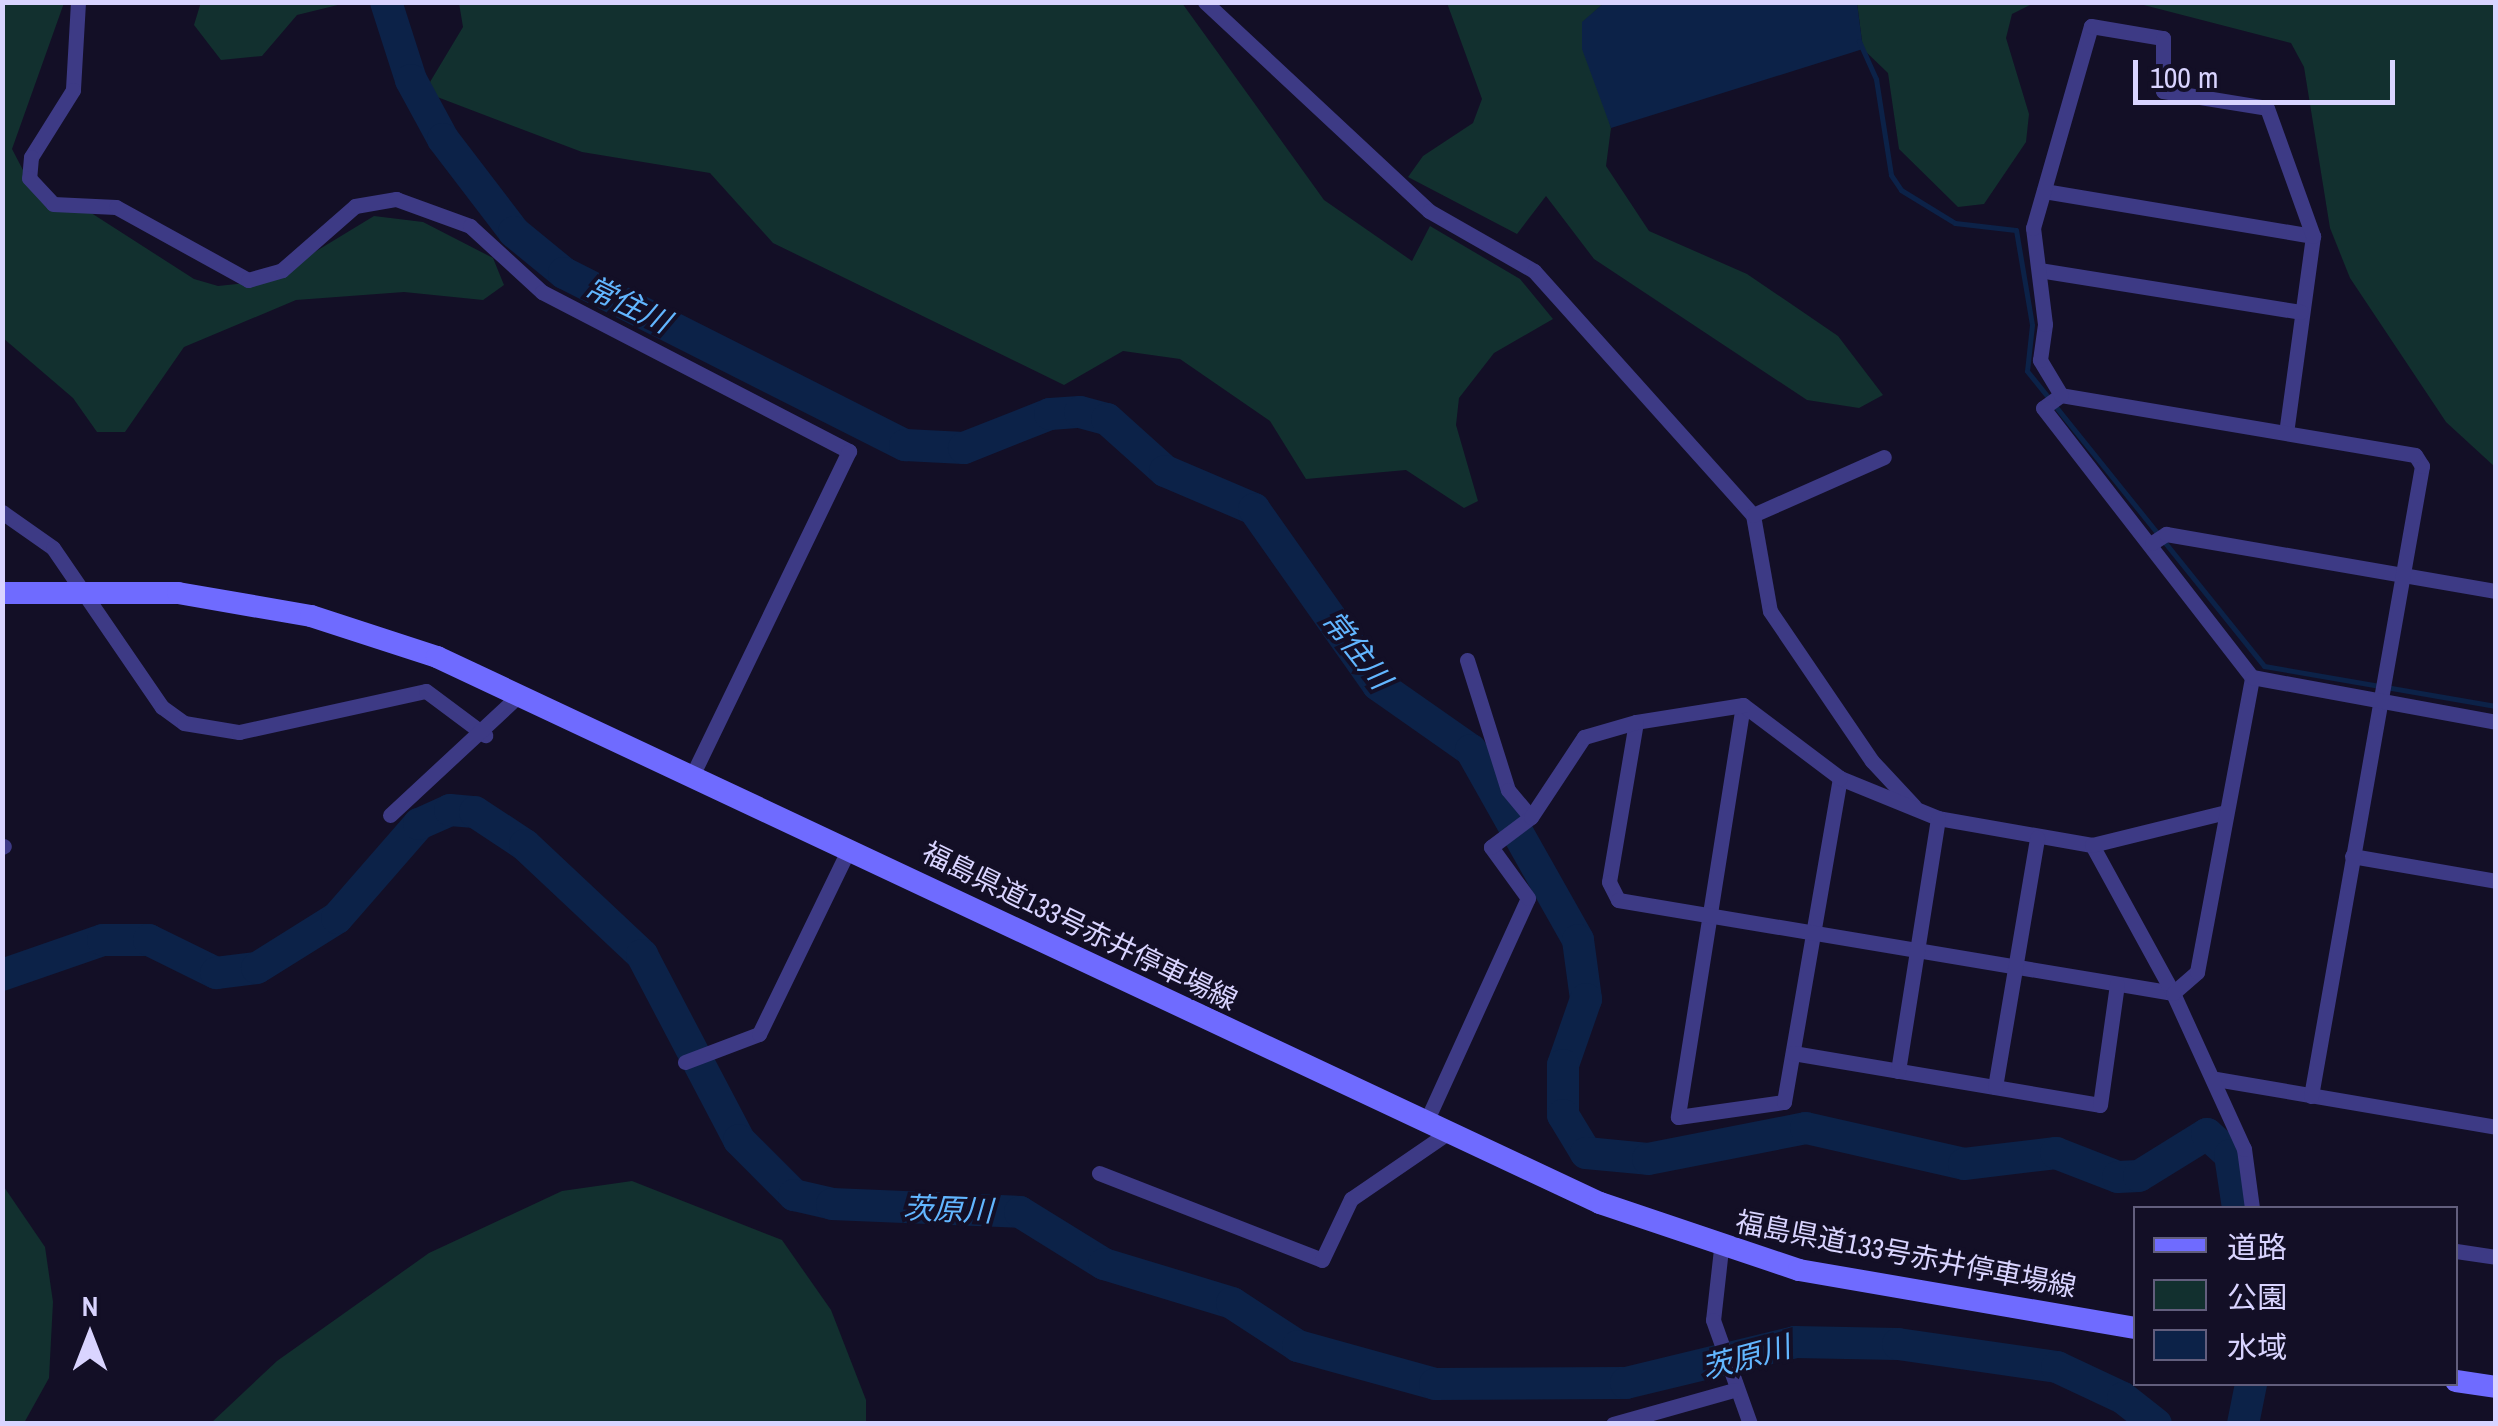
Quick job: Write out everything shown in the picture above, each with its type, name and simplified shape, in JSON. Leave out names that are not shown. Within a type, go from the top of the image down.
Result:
[{"type":"main road","name":"福島県道133号赤井停車場線","points":[[2,593],[178,593],[311,616],[520,694],[1436,1129],[1721,1249],[2133,1327]]},
{"type":"main road","points":[[2458,1381],[2496,1387]]},
{"type":"street","points":[[78,2],[73,90],[31,157],[29,178],[53,204],[116,207],[248,280],[282,270],[355,206],[396,200],[470,226],[542,292],[849,451],[693,774]]},
{"type":"street","points":[[1209,4],[1429,211],[1534,270],[1753,515],[1770,611],[1872,761],[1918,810]]},
{"type":"street","points":[[2055,399],[2040,360],[2038,270],[2032,228],[2091,26],[2162,38],[2162,91],[2267,108],[2313,236],[2286,432]]},
{"type":"street","points":[[2044,191],[2313,236]]},
{"type":"street","points":[[2038,270],[2300,312]]},
{"type":"street","points":[[2173,993],[2196,972],[2252,677],[2158,539],[2043,408],[2055,399],[2415,455],[2422,466],[2311,1096]]},
{"type":"street","points":[[1753,515],[1884,456]]},
{"type":"street","points":[[2,512],[31,525],[162,707],[184,723],[239,732],[426,691],[485,735]]},
{"type":"street","points":[[2158,539],[2496,591]]},
{"type":"street","points":[[1468,660],[1508,790],[1528,822]]},
{"type":"street","points":[[2252,677],[2380,691],[2496,722]]},
{"type":"street","points":[[390,815],[485,735],[520,694]]},
{"type":"street","points":[[1743,706],[1678,1117],[1784,1102],[1840,778]]},
{"type":"street","points":[[1099,1173],[1322,1260],[1351,1199],[1436,1129],[1528,898],[1491,847],[1528,822],[1584,737],[1636,722],[1743,706],[1840,778],[1938,818],[2092,845],[2226,812]]},
{"type":"street","points":[[1636,722],[1610,882],[1618,900],[2173,993]]},
{"type":"street","points":[[1898,1071],[1938,818]]},
{"type":"street","points":[[1995,1087],[2038,838]]},
{"type":"street","points":[[2092,845],[2216,1080],[2244,1149],[2252,1206]]},
{"type":"street","points":[[685,1062],[759,1034],[850,849]]},
{"type":"street","points":[[2352,856],[2496,881]]},
{"type":"street","points":[[1793,1053],[2100,1105],[2117,984]]},
{"type":"street","points":[[2216,1080],[2496,1127]]},
{"type":"street","points":[[1721,1249],[1714,1288],[1718,1345],[1750,1424]]},
{"type":"street","points":[[2458,1250],[2496,1257]]},
{"type":"street","points":[[1613,1424],[1732,1387]]},
{"type":"green space","points":[[201,2],[346,3],[297,15],[262,56],[221,60],[194,25]]},
{"type":"green space","points":[[3,3],[64,3],[12,149],[36,195],[85,209],[194,279],[218,286],[267,281],[374,216],[423,222],[493,258],[504,285],[483,300],[404,292],[296,300],[184,347],[125,432],[97,432],[73,398],[3,338]]},
{"type":"green space","points":[[459,3],[1182,3],[1324,200],[1412,261],[1430,226],[1520,279],[1553,319],[1494,353],[1459,398],[1456,425],[1478,501],[1464,508],[1406,470],[1306,479],[1270,421],[1180,359],[1123,351],[1064,385],[773,243],[710,173],[582,152],[432,95],[430,82],[463,27]]},
{"type":"green space","points":[[1447,3],[1604,3],[1583,22],[1611,128],[1606,166],[1649,231],[1747,274],[1838,336],[1883,395],[1859,408],[1807,400],[1594,259],[1546,196],[1517,234],[1408,177],[1423,156],[1473,123],[1482,99]]},
{"type":"green space","points":[[1857,3],[2034,3],[2012,14],[2006,38],[2029,114],[2026,142],[1984,204],[1958,207],[1899,149],[1888,73],[1863,49]]},
{"type":"green space","points":[[2136,3],[2495,3],[2495,467],[2446,422],[2350,278],[2330,228],[2304,67],[2291,43]]},
{"type":"green space","points":[[632,1181],[782,1240],[831,1310],[866,1400],[866,1423],[211,1423],[277,1361],[429,1253],[562,1191]]},
{"type":"green space","points":[[2,1184],[45,1247],[53,1302],[49,1378],[24,1423],[3,1423]]},
{"type":"water","points":[[1604,3],[1857,3],[1863,49],[1611,128],[1582,49],[1582,22]]},
{"type":"waterway","name":"常住川","points":[[386,2],[411,80],[443,139],[514,232],[564,273],[905,445],[964,448],[1050,414],[1080,412],[1107,419],[1165,471],[1254,509],[1378,685],[1471,750],[1578,940],[1586,999],[1563,1065],[1563,1115],[1586,1153],[1648,1159],[1806,1128],[1964,1164],[2056,1153],[2118,1177],[2139,1176],[2207,1134],[2230,1155],[2238,1206]]},
{"type":"waterway","points":[[1859,41],[1876,79],[1891,175],[1901,190],[1955,223],[2016,230],[2032,325],[2027,371],[2264,666],[2496,706]]},
{"type":"waterway","name":"茨原川","points":[[2,975],[103,940],[149,940],[216,973],[257,968],[337,918],[419,824],[450,810],[475,812],[525,845],[642,955],[739,1140],[794,1195],[832,1204],[1020,1212],[1104,1264],[1232,1303],[1298,1346],[1435,1384],[1626,1383],[1795,1342],[1898,1344],[2057,1367],[2123,1398],[2156,1424]]},
{"type":"waterway","name":"常住川","points":[[2243,1424],[2251,1386]]}]
